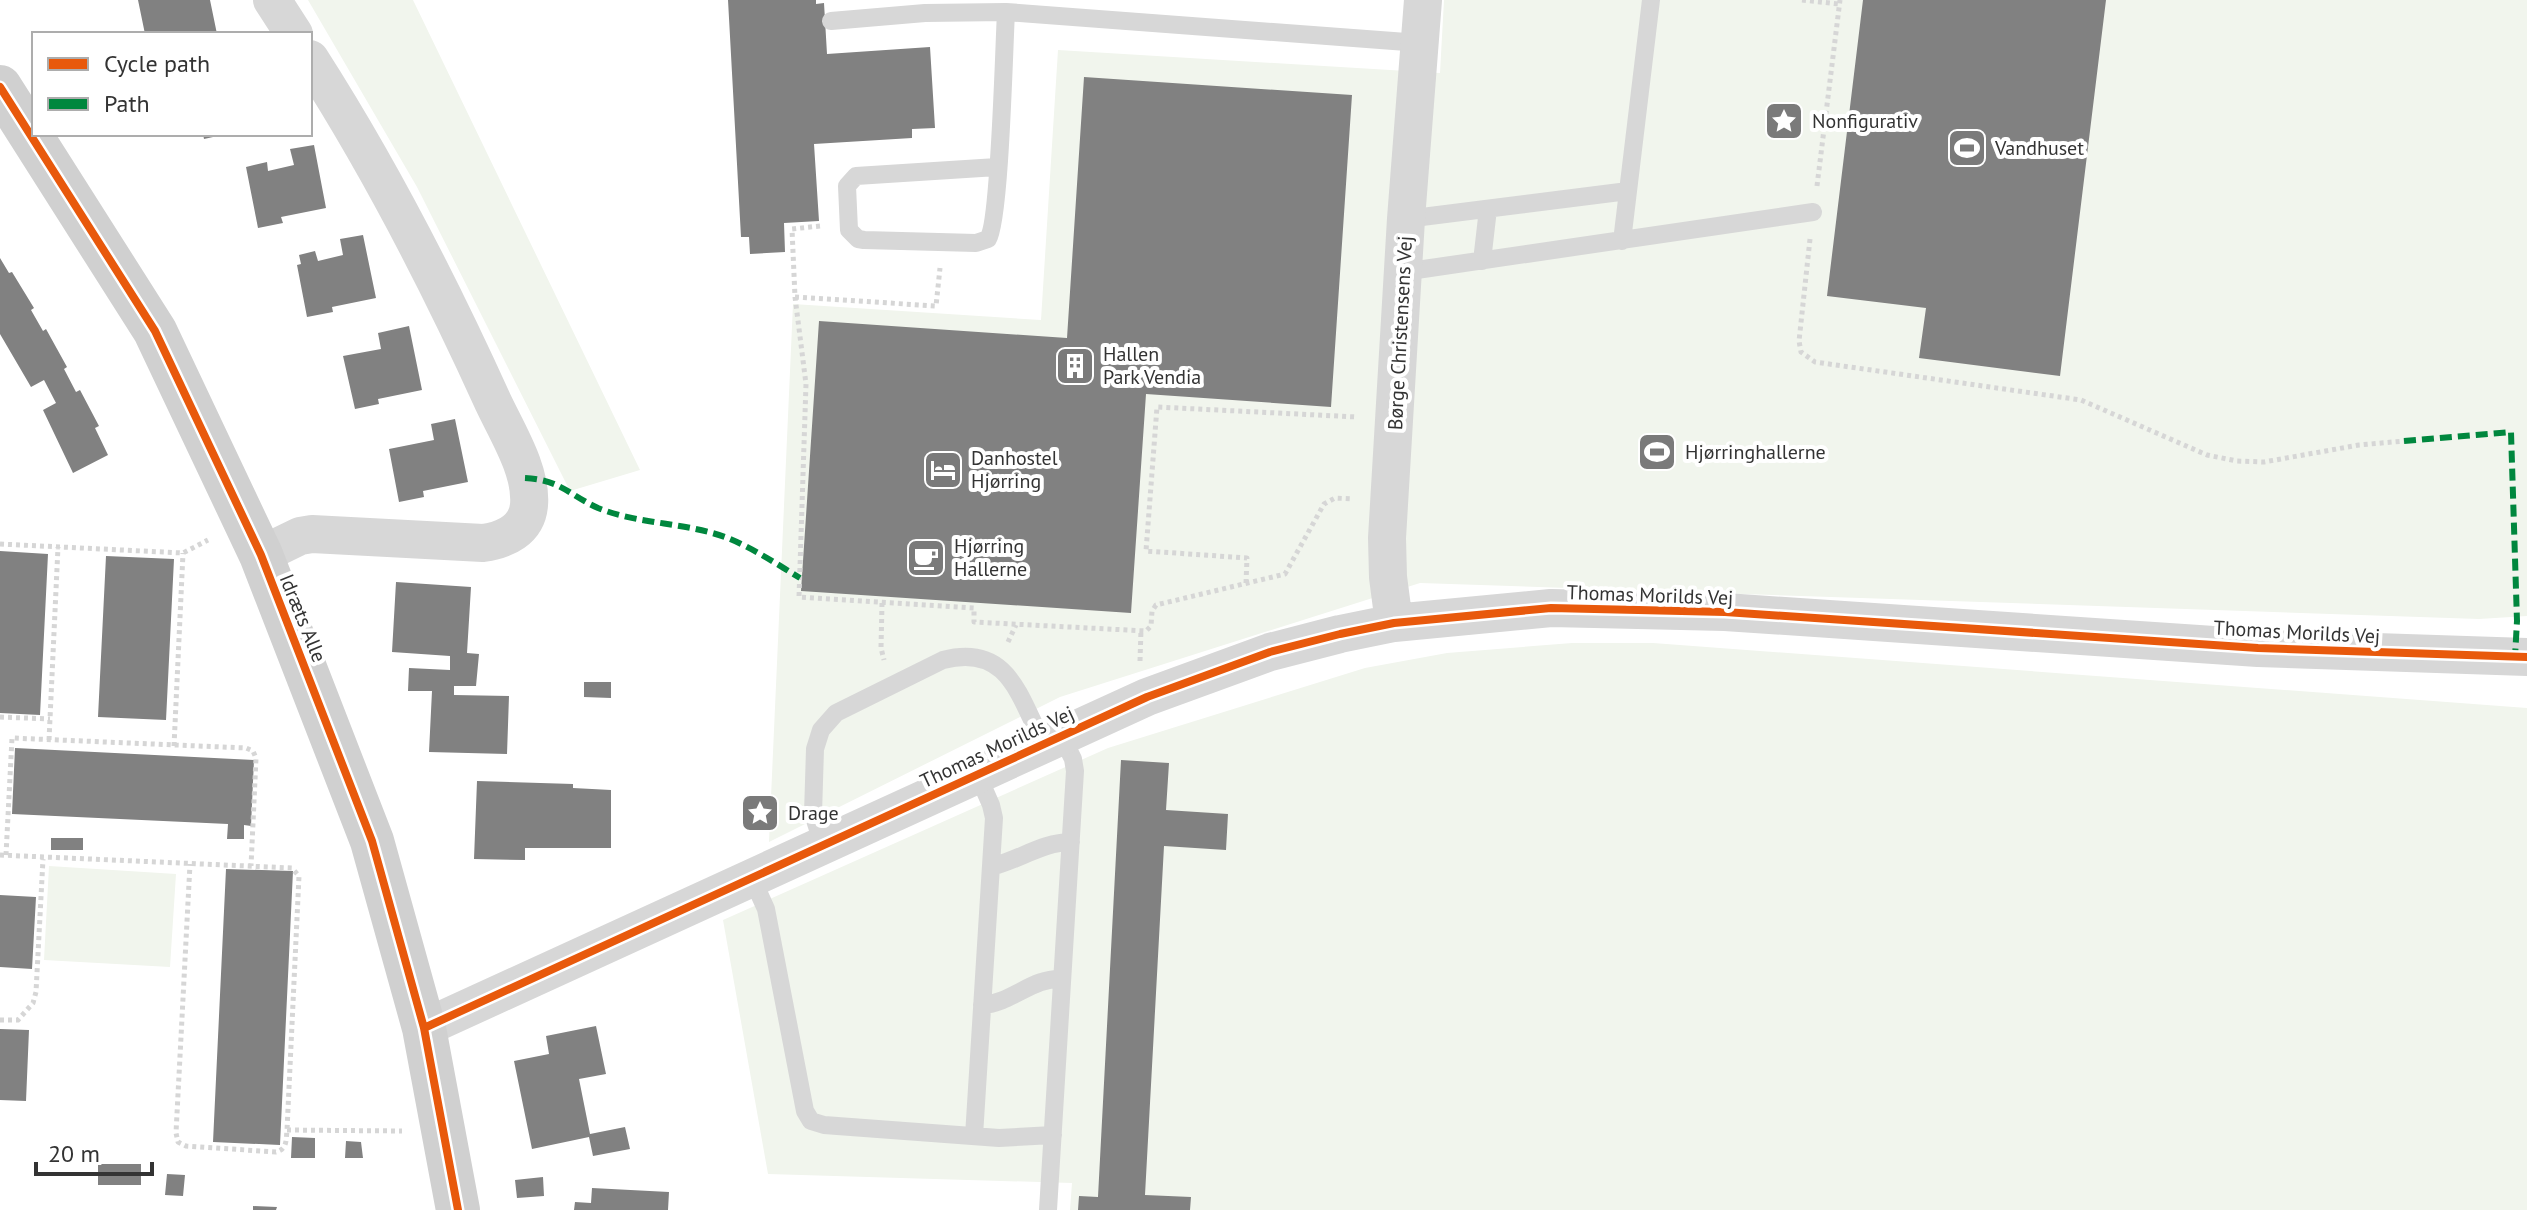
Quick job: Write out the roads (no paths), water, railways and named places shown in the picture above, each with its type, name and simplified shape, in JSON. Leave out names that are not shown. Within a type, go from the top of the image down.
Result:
[{"type":"street","points":[[272,0],[293,32]]},
{"type":"street","name":"Børge Christensens Vej","points":[[1394,623],[1388,577],[1390,501],[1406,219],[1423,0]]},
{"type":"street","name":"Idræts Alle","points":[[253,538],[312,534],[483,543],[500,541],[514,533],[526,520],[529,507],[530,492],[520,461],[479,371],[404,219],[312,62]]},
{"type":"street","name":"Idræts Alle","points":[[0,87],[155,331],[253,538],[372,841],[424,1028],[458,1210]]},
{"type":"street","name":"Thomas Morilds Vej","points":[[424,1028],[1147,697],[1270,652],[1394,623],[1551,608],[1725,612],[2258,648],[2527,657]]},
{"type":"lane","points":[[1622,241],[1651,0]]},
{"type":"lane","points":[[831,21],[887,8],[964,6],[1006,12],[1045,8],[1420,43]]},
{"type":"lane","points":[[997,167],[856,176],[847,186],[848,224],[853,235],[864,240],[983,242],[993,233],[994,226],[1006,12]]},
{"type":"lane","points":[[1406,219],[1628,191]]},
{"type":"lane","points":[[1482,261],[1488,209]]},
{"type":"lane","points":[[1403,272],[1813,212]]},
{"type":"lane","points":[[823,845],[813,814],[815,749],[821,730],[836,713],[943,660],[961,655],[980,657],[997,664],[1075,765],[1048,1210]]},
{"type":"lane","points":[[974,1136],[994,818],[977,773]]},
{"type":"lane","points":[[991,867],[1056,842],[1071,842]]},
{"type":"lane","points":[[752,878],[766,909],[805,1111],[811,1121],[824,1125],[999,1138],[1053,1135]]},
{"type":"lane","points":[[982,1005],[999,1003],[1042,981],[1062,979]]},
{"type":"place","name":"Nonfigurativ","points":[[1784,121]]},
{"type":"place","name":"Vandhuset","points":[[1967,148]]},
{"type":"place","name":"Hallen Park Vendia","points":[[1075,366]]},
{"type":"place","name":"Hjørringhallerne","points":[[1657,452]]},
{"type":"place","name":"Danhostel Hjørring","points":[[943,470]]},
{"type":"place","name":"Hjørring Hallerne","points":[[926,558]]},
{"type":"place","name":"Drage","points":[[760,813]]}]
